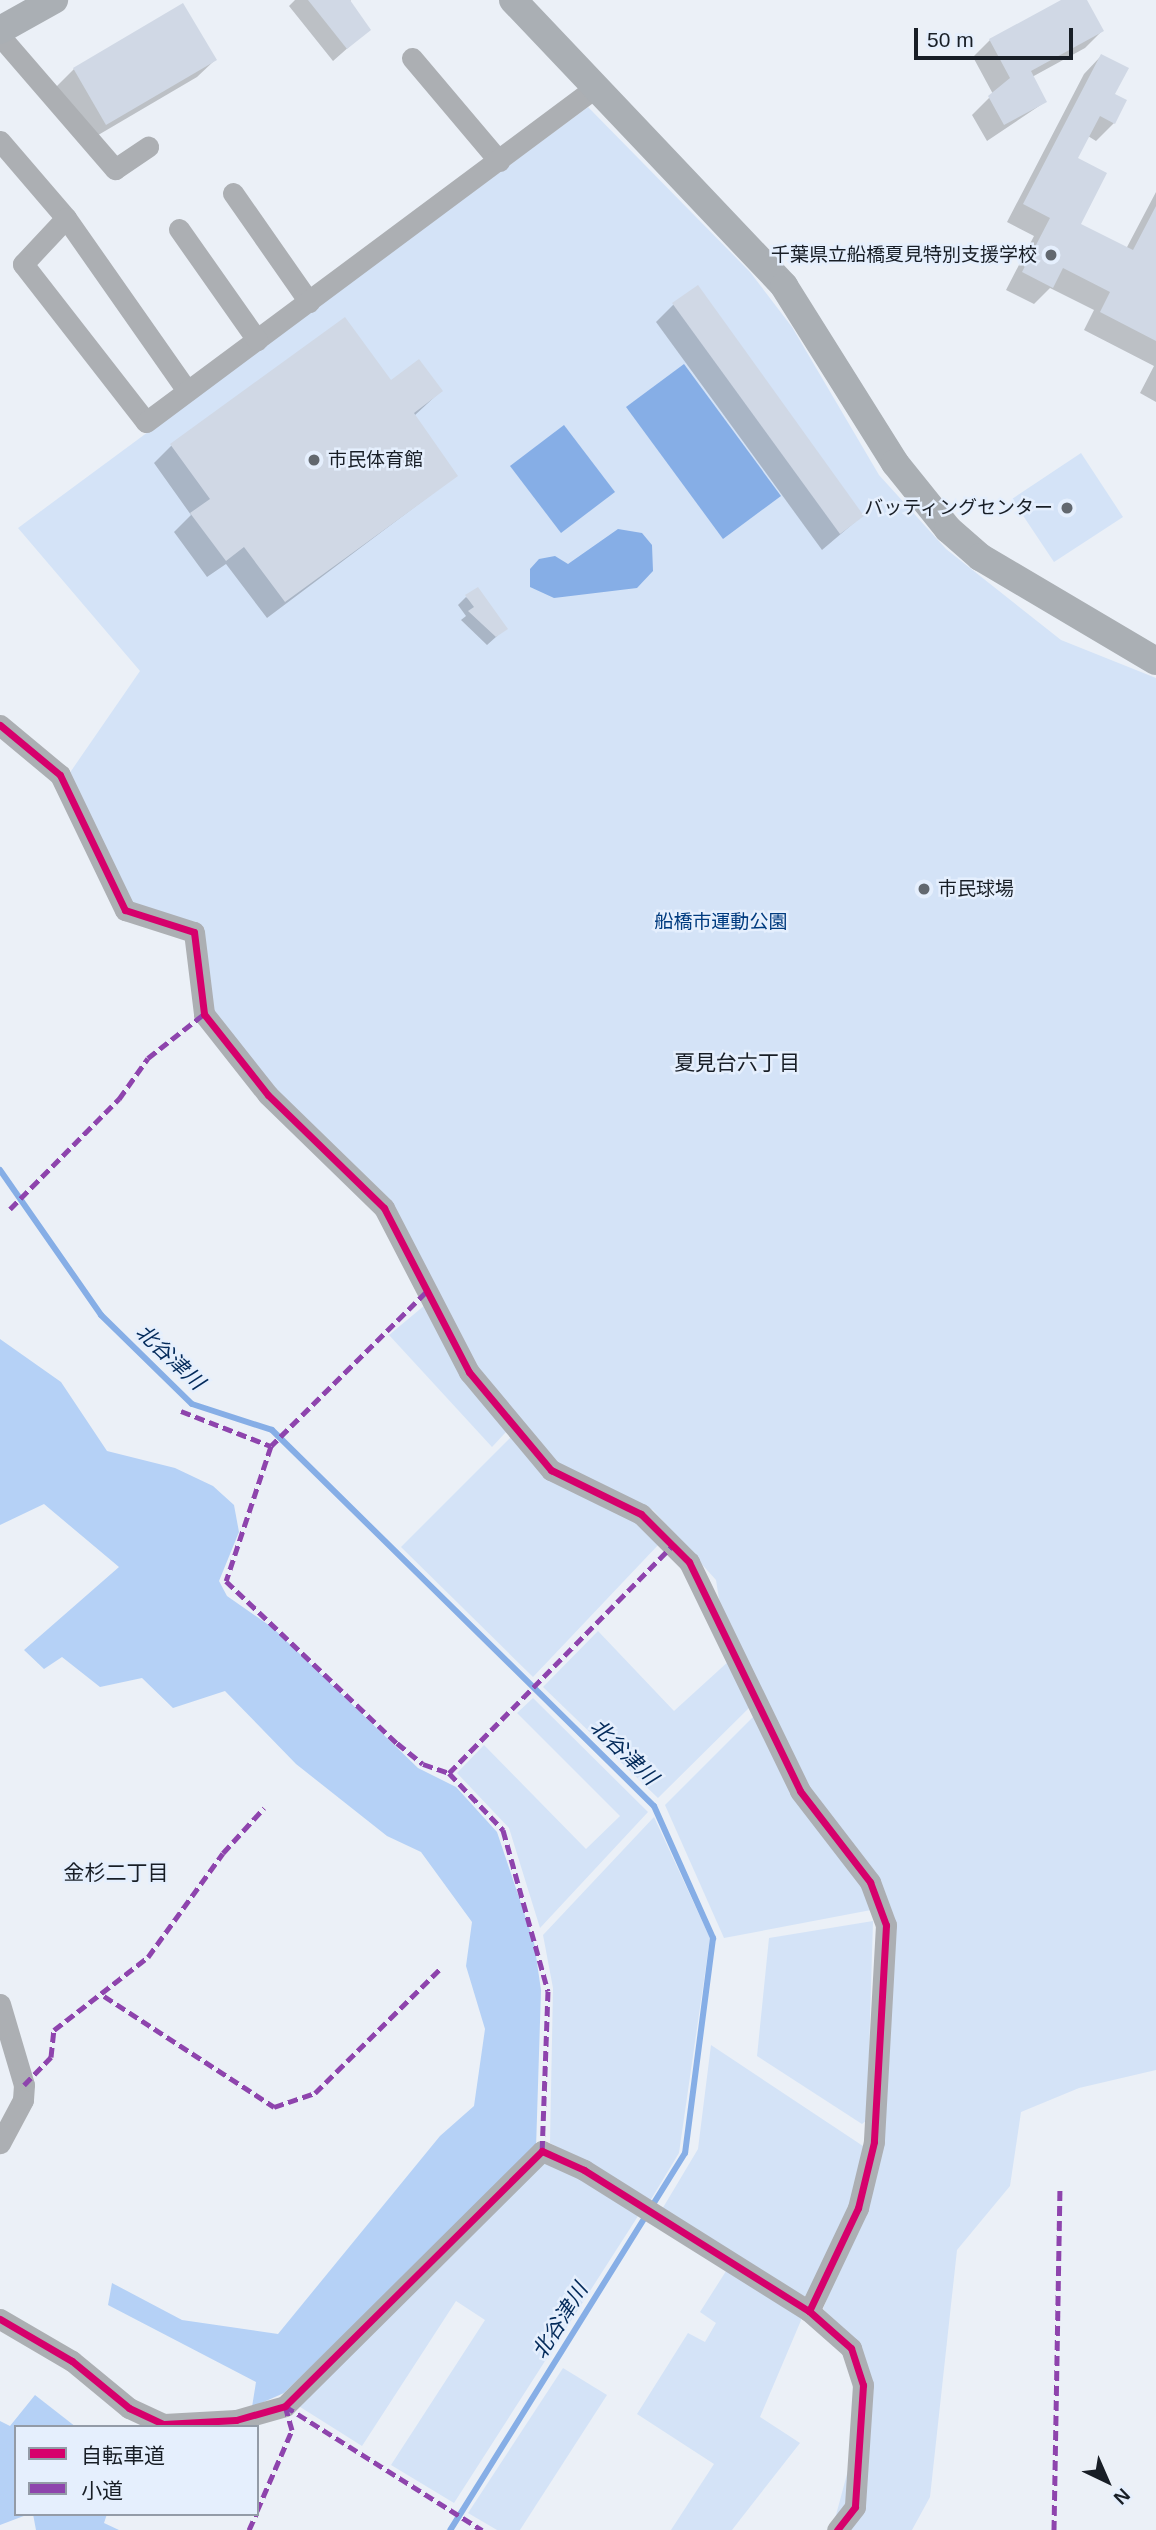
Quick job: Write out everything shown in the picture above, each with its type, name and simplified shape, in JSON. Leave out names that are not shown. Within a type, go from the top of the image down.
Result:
[{"type":"street","points":[[0,30],[54,0]]},
{"type":"street","points":[[513,0],[784,286],[895,463],[948,530],[980,557],[1156,661]]},
{"type":"street","points":[[0,36],[115,169],[148,147]]},
{"type":"street","points":[[411,58],[499,161]]},
{"type":"street","points":[[66,218],[23,264],[146,422],[596,87]]},
{"type":"street","points":[[0,141],[66,218],[187,391]]},
{"type":"street","points":[[233,192],[309,302]]},
{"type":"street","points":[[179,229],[257,340]]},
{"type":"street","points":[[0,725],[60,775],[125,910],[194,932],[204,1014],[268,1095],[383,1208],[469,1373],[551,1470],[641,1514],[689,1562],[800,1791],[870,1882],[886,1926],[874,2142],[858,2208],[809,2311]]},
{"type":"street","points":[[0,2007],[24,2085],[23,2101],[0,2143]]},
{"type":"street","points":[[0,2319],[72,2361],[129,2408],[164,2424],[236,2420],[285,2406],[542,2151],[809,2311],[851,2348],[863,2385],[855,2507],[837,2530]]},
{"type":"green space","name":"船橋市運動公園","points":[[588,107],[750,272],[792,327],[879,475],[946,549],[1061,640],[1156,678],[1156,2070],[1079,2088],[1021,2112],[1010,2186],[957,2250],[930,2497],[912,2530],[832,2530],[855,2444],[852,2336],[823,2309],[868,2195],[894,1916],[806,1787],[720,1605],[716,1580],[653,1510],[562,1471],[472,1360],[404,1231],[255,1070],[214,1011],[204,938],[127,905],[69,774],[140,671],[18,528]]},
{"type":"green space","name":"バッティングセンター","points":[[1081,453],[1123,517],[1054,562],[1012,499]]},
{"type":"green space","points":[[425,1305],[506,1432],[492,1447],[389,1335]]},
{"type":"green space","points":[[512,1436],[640,1521],[660,1543],[533,1677],[401,1547]]},
{"type":"green space","points":[[598,1631],[674,1711],[730,1660],[752,1705],[658,1798],[543,1687]]},
{"type":"green space","points":[[533,1698],[648,1812],[540,1928],[509,1828],[457,1773],[484,1745],[586,1849],[620,1816],[517,1713]]},
{"type":"green space","points":[[757,1713],[871,1898],[871,1910],[724,1938],[665,1805]]},
{"type":"green space","points":[[654,1817],[710,1938],[679,2153],[650,2201],[550,2143],[553,1988],[543,1935]]},
{"type":"green space","points":[[873,1921],[867,2120],[862,2124],[757,2056],[769,1938]]},
{"type":"green space","points":[[711,2045],[866,2148],[854,2203],[810,2298],[801,2300],[661,2211],[698,2149]]},
{"type":"green space","points":[[548,2159],[640,2213],[454,2503],[391,2465],[485,2320],[456,2301],[362,2446],[297,2405]]},
{"type":"green space","points":[[728,2268],[802,2318],[760,2417],[800,2443],[732,2530],[671,2530],[714,2464],[637,2414],[688,2333],[705,2342],[716,2323],[700,2312]]},
{"type":"green space","points":[[563,2368],[607,2395],[520,2530],[497,2530],[468,2513]]},
{"type":"shaded area","points":[[684,364],[781,496],[723,539],[626,407]]},
{"type":"shaded area","points":[[564,425],[615,492],[561,533],[510,466]]},
{"type":"shaded area","points":[[618,529],[642,533],[652,545],[653,571],[637,588],[554,598],[530,587],[530,569],[539,559],[555,556],[568,564]]},
{"type":"shaded area","points":[[0,1339],[61,1382],[107,1451],[175,1468],[213,1486],[234,1505],[239,1532],[219,1581],[227,1596],[273,1628],[418,1768],[456,1787],[497,1832],[534,1942],[541,1990],[536,2149],[284,2393],[252,2407],[256,2382],[108,2305],[112,2283],[182,2320],[278,2334],[440,2136],[474,2106],[485,2029],[466,1966],[472,1922],[421,1852],[387,1836],[296,1764],[225,1691],[173,1708],[142,1678],[100,1687],[62,1657],[44,1669],[24,1650],[119,1567],[44,1504],[0,1525]]},
{"type":"shaded area","points":[[35,2395],[73,2425],[14,2425],[14,2516],[24,2516],[0,2525],[0,2421],[10,2426]]},
{"type":"shaded area","points":[[33,2516],[106,2516],[104,2523],[119,2530],[36,2530]]},
{"type":"building","points":[[308,0],[350,0],[371,30],[347,49]]},
{"type":"building","points":[[1061,0],[1087,0],[1104,31],[1031,71],[1047,102],[1004,125],[988,96],[1010,78],[989,39]]},
{"type":"building","points":[[183,3],[217,60],[106,125],[73,68]]},
{"type":"building","points":[[1101,54],[1129,68],[1115,94],[1127,100],[1115,124],[1100,116],[1078,158],[1107,173],[1081,224],[1133,250],[1156,206],[1156,341],[1100,312],[1110,292],[1063,268],[1053,288],[1022,272],[1050,218],[1023,204]]},
{"type":"building","points":[[698,285],[864,516],[840,534],[672,303]]},
{"type":"building","name":"市民体育館","points":[[345,317],[391,380],[419,359],[443,391],[414,413],[458,476],[285,602],[244,547],[226,561],[190,513],[210,499],[170,444]]},
{"type":"building","points":[[478,587],[508,629],[496,637],[468,611],[474,607],[465,595]]},
{"type":"waterway","name":"北谷津川","points":[[0,1170],[101,1315],[192,1404],[272,1430],[654,1806],[713,1938],[685,2153],[450,2530]]},
{"type":"marked path","points":[[10,1209],[119,1099],[148,1058],[204,1014]]},
{"type":"marked path","points":[[426,1292],[271,1446],[226,1581],[397,1743],[423,1764],[449,1773],[503,1830],[548,1991],[542,2151]]},
{"type":"marked path","points":[[181,1411],[271,1446]]},
{"type":"marked path","points":[[449,1773],[673,1545]]},
{"type":"marked path","points":[[24,2085],[51,2057],[54,2030],[148,1957],[223,1853],[264,1808]]},
{"type":"marked path","points":[[104,1996],[274,2107],[315,2093],[443,1966]]},
{"type":"marked path","points":[[1054,2530],[1060,2187]]},
{"type":"marked path","points":[[259,2506],[292,2430],[285,2406],[482,2530]]},
{"type":"marked path","points":[[249,2530],[255,2516]]},
{"type":"cycle path","points":[[0,725],[60,775],[125,910],[194,932],[204,1014],[268,1095],[384,1208],[469,1372],[551,1470],[641,1514],[689,1562],[800,1791],[870,1882],[886,1925],[874,2142],[858,2208],[809,2311],[851,2348],[863,2385],[855,2507],[837,2530]]},
{"type":"cycle path","points":[[0,2319],[72,2361],[129,2408],[164,2424],[236,2420],[285,2406],[542,2151],[584,2170],[809,2311]]},
{"type":"place","name":"千葉県立船橋夏見特別支援学校","points":[[1051,255]]},
{"type":"place","name":"市民体育館","points":[[314,460]]},
{"type":"place","name":"バッティングセンター","points":[[1067,508]]},
{"type":"place","name":"市民球場","points":[[924,889]]},
{"type":"district","name":"夏見台六丁目","points":[[737,1063]]},
{"type":"district","name":"金杉二丁目","points":[[116,1873]]}]
